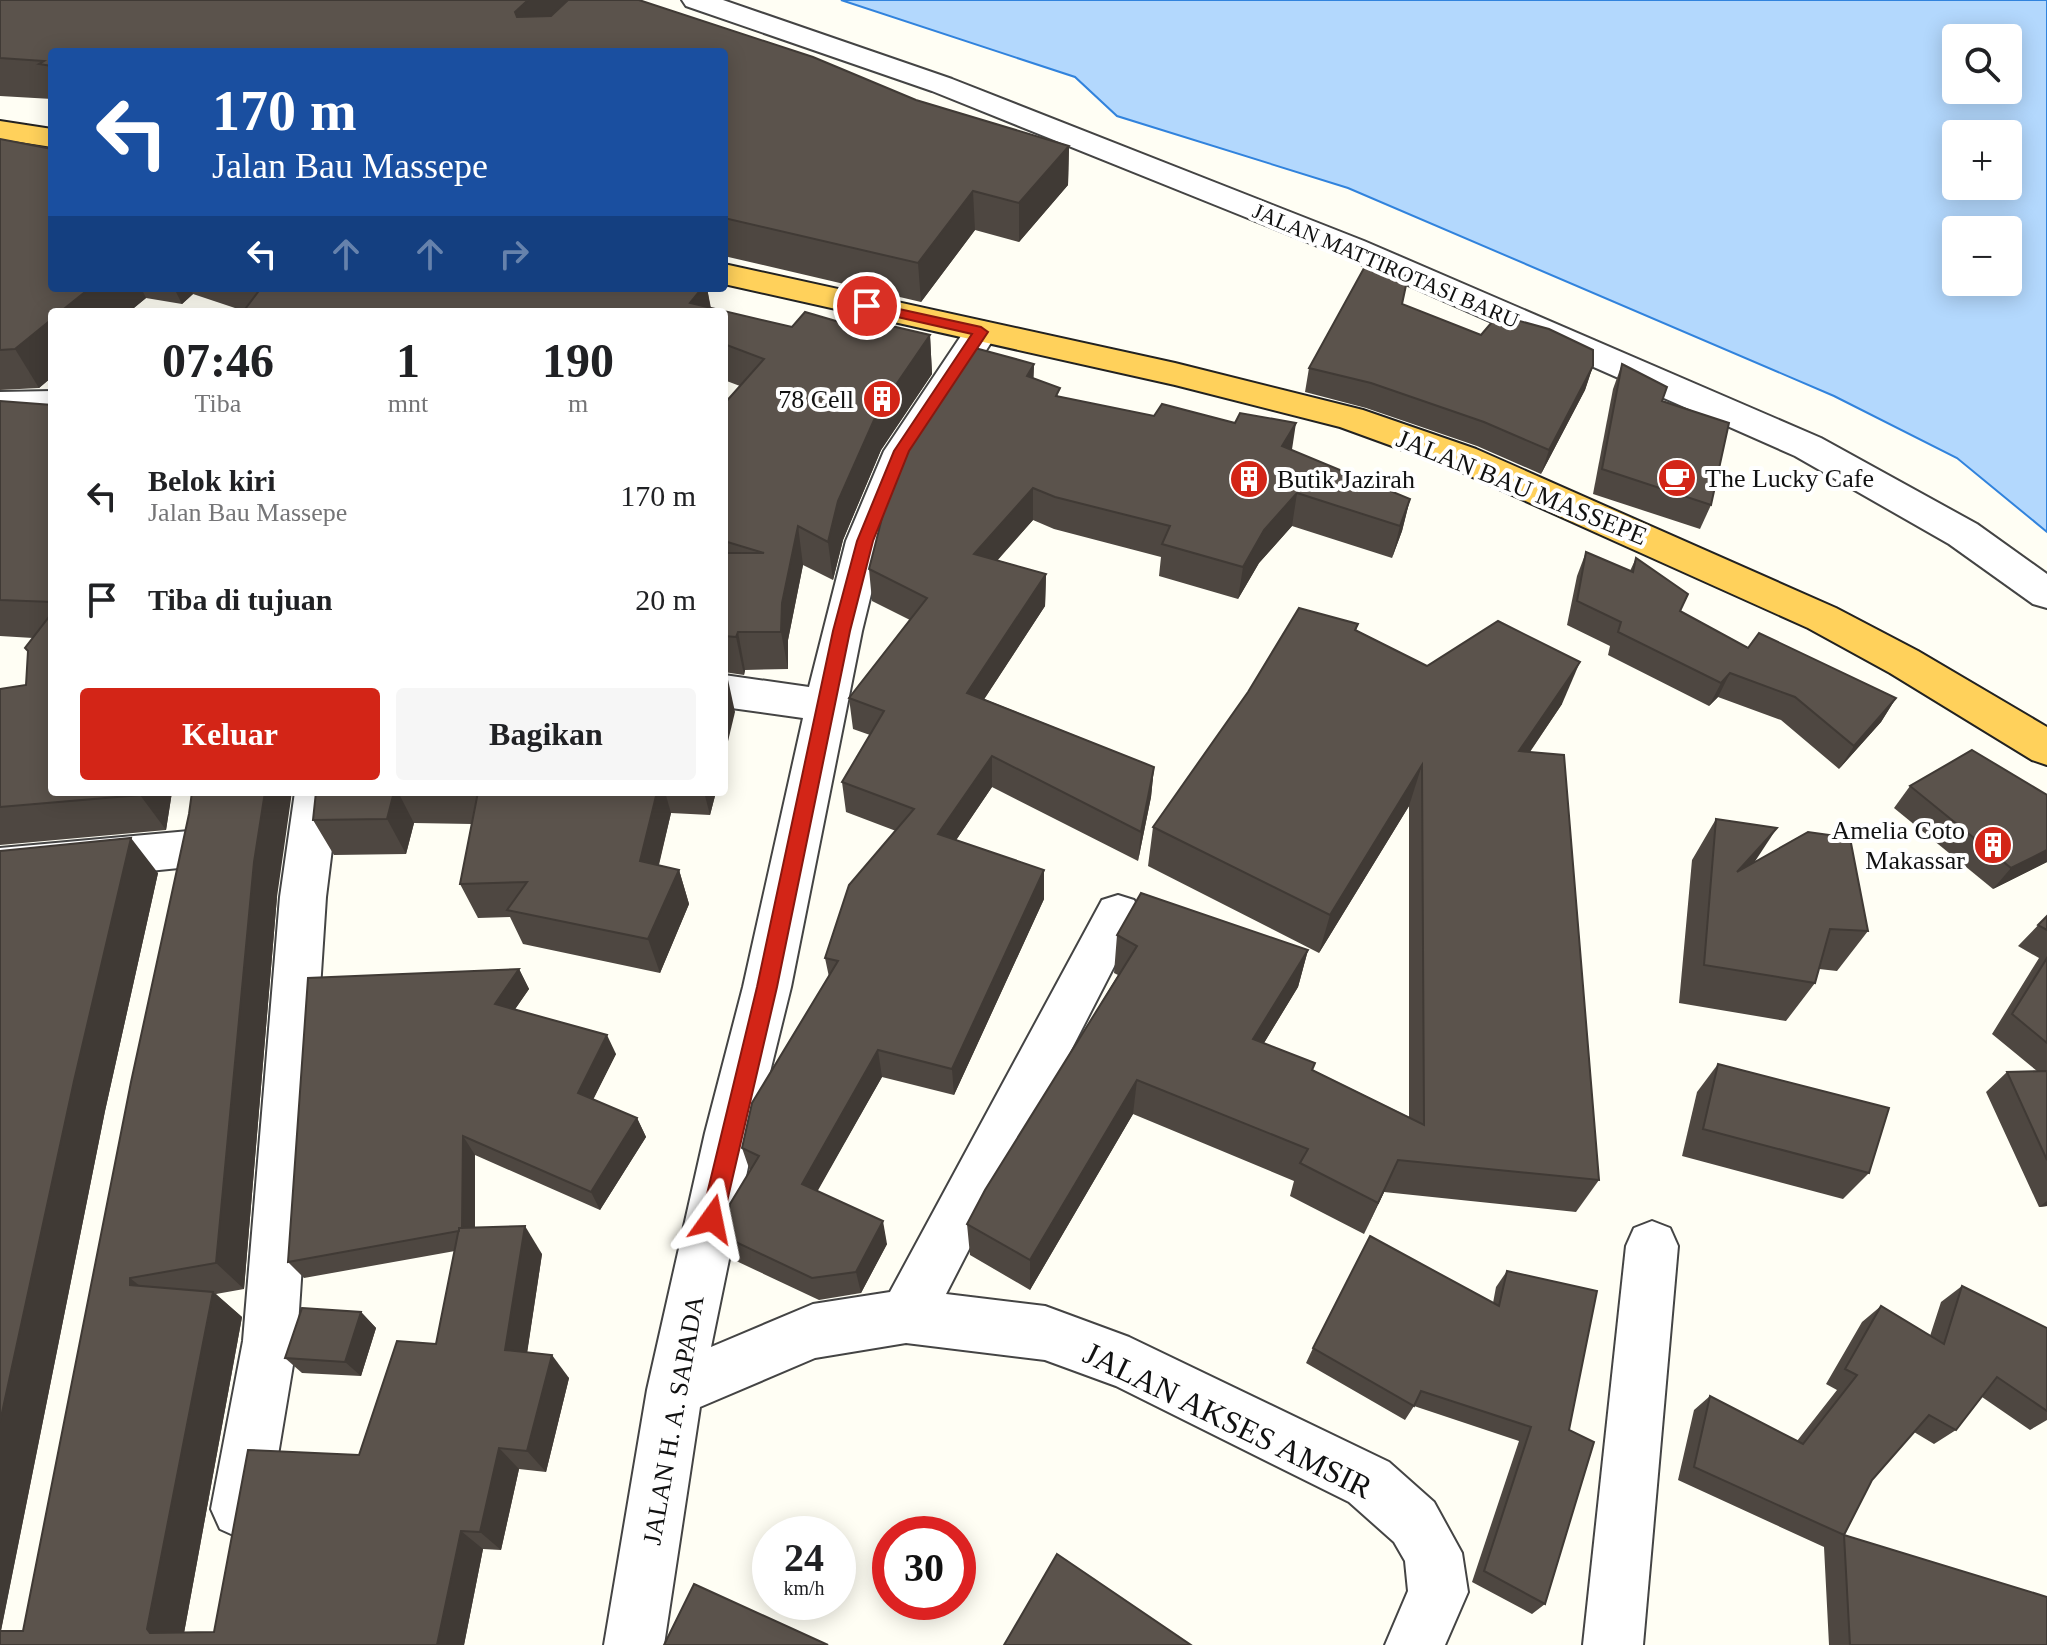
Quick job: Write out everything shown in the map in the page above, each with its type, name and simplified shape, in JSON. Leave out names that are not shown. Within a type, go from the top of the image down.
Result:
[{"type":"highway","points":[[0,130],[48,137]]},
{"type":"highway","name":"JALAN BAU MASSEPE","points":[[728,275],[1175,374],[1350,418],[1463,458],[1822,618],[1904,662],[2047,748]]},
{"type":"street","name":"JALAN MATTIROTASI BARU","points":[[696,0],[942,85],[1352,248],[1808,447],[1963,534],[2047,594]]},
{"type":"street","name":"JALAN H. A. SAPADA","points":[[634,1645],[675,1390],[730,1133],[767,987],[849,601],[865,541],[902,451],[981,332]]},
{"type":"street","points":[[0,404],[48,403]]},
{"type":"street","points":[[728,692],[827,706]]},
{"type":"street","points":[[231,1557],[270,1341],[303,897],[316,796]]},
{"type":"street","points":[[0,867],[188,850]]},
{"type":"street","points":[[906,1316],[1118,914]]},
{"type":"street","points":[[1613,1645],[1652,1246]]},
{"type":"street","name":"JALAN AKSES AMSIR","points":[[675,1390],[813,1331],[906,1316],[1045,1333],[1129,1364],[1369,1482],[1414,1522],[1433,1553],[1438,1592],[1415,1645]]},
{"type":"water","points":[[841,0],[2047,0],[2047,532],[1957,458],[1834,396],[1348,188],[1117,116],[1075,77]]},
{"type":"building","points":[[0,0],[528,0],[515,12],[517,17],[551,16],[568,0],[639,0],[813,57],[916,100],[1069,146],[1019,203],[973,191],[918,263],[728,219],[728,48],[48,48],[48,65],[39,64],[44,61],[0,58]]},
{"type":"building","points":[[0,139],[48,148],[48,292],[85,292],[65,308],[48,308],[48,322],[15,349],[0,350]]},
{"type":"building","points":[[1364,268],[1408,276],[1402,304],[1481,335],[1498,315],[1549,329],[1593,350],[1593,366],[1549,450],[1484,422],[1371,383],[1309,368]]},
{"type":"building","points":[[258,292],[699,292],[690,303],[711,308],[246,308]]},
{"type":"building","points":[[728,312],[792,327],[805,312],[853,326],[857,318],[930,335],[878,411],[838,501],[828,542],[798,526],[782,603],[781,632],[738,632],[736,637],[728,636],[728,553],[764,553],[728,542],[728,400],[764,359],[728,346]]},
{"type":"building","points":[[975,348],[1034,364],[1027,376],[1060,388],[1056,396],[1154,416],[1162,404],[1235,423],[1240,413],[1296,423],[1282,446],[1410,499],[1400,526],[1297,493],[1264,530],[1243,567],[1162,544],[1170,526],[1055,497],[1033,488],[974,554],[1046,574],[967,693],[1154,767],[1141,832],[992,756],[938,834],[1044,870],[952,1069],[878,1050],[802,1184],[883,1221],[856,1272],[812,1278],[723,1236],[730,1204],[759,1156],[742,1148],[752,1103],[838,961],[825,958],[849,885],[914,809],[842,782],[884,711],[849,698],[927,598],[869,569],[884,510],[921,421],[968,350]]},
{"type":"building","points":[[1622,364],[1667,387],[1662,401],[1729,423],[1711,505],[1602,469]]},
{"type":"building","points":[[0,401],[48,405],[48,602],[0,600]]},
{"type":"building","points":[[1586,552],[1633,572],[1636,558],[1688,594],[1680,611],[1748,648],[1759,633],[1896,698],[1854,746],[1795,697],[1730,673],[1721,683],[1618,632],[1621,622],[1577,601]]},
{"type":"building","points":[[1299,608],[1358,624],[1355,630],[1427,666],[1498,621],[1580,662],[1519,751],[1564,755],[1599,1180],[1398,1160],[1378,1203],[1300,1163],[1308,1149],[1137,1080],[1030,1260],[967,1224],[1137,946],[1117,935],[1141,893],[1308,950],[1253,1039],[1315,1063],[1312,1070],[1424,1125],[1422,765],[1330,915],[1153,827],[1248,692]]},
{"type":"building","points":[[48,618],[48,796],[128,796],[0,807],[0,689],[26,685],[28,651],[25,648]]},
{"type":"building","points":[[1972,750],[2047,795],[2047,850],[2011,868],[1910,786]]},
{"type":"building","points":[[191,796],[264,796],[254,862],[216,1263],[130,1278],[130,1285],[213,1292],[147,1629],[150,1633],[214,1632],[248,1450],[359,1455],[397,1341],[436,1344],[459,1228],[525,1226],[505,1350],[552,1355],[527,1451],[499,1448],[480,1532],[461,1531],[437,1645],[0,1645],[0,1631],[23,1631],[131,1082]]},
{"type":"building","points":[[316,796],[393,796],[387,819],[313,820]]},
{"type":"building","points":[[477,796],[656,796],[640,861],[679,870],[648,939],[507,910],[527,882],[460,884]]},
{"type":"building","points":[[1716,819],[1777,828],[1737,872],[1808,832],[1850,838],[1868,931],[1830,929],[1815,983],[1704,965]]},
{"type":"building","points":[[131,838],[74,1081],[0,1422],[0,851]]},
{"type":"building","points":[[2047,916],[2047,930],[2038,925]]},
{"type":"building","points":[[2047,958],[2047,1043],[2012,1014]]},
{"type":"building","points":[[519,969],[495,1004],[607,1035],[578,1093],[637,1118],[591,1192],[463,1136],[462,1228],[459,1231],[288,1262],[308,978]]},
{"type":"building","points":[[1718,1064],[1889,1108],[1869,1173],[1703,1129]]},
{"type":"building","points":[[2047,1071],[2047,1160],[2007,1072]]},
{"type":"building","points":[[1370,1236],[1499,1306],[1507,1271],[1597,1291],[1569,1430],[1594,1442],[1545,1604],[1484,1571],[1531,1427],[1421,1391],[1414,1406],[1313,1348]]},
{"type":"building","points":[[1962,1286],[2047,1328],[2047,1411],[1997,1377],[1956,1430],[1929,1415],[1872,1480],[1844,1535],[1694,1467],[1710,1396],[1803,1444],[1857,1375],[1845,1369],[1881,1306],[1944,1344]]},
{"type":"building","points":[[302,1308],[361,1312],[345,1362],[285,1358]]},
{"type":"building","points":[[1844,1535],[2047,1597],[2047,1645],[1850,1645]]},
{"type":"building","points":[[1057,1554],[1191,1645],[1004,1645]]},
{"type":"building","points":[[694,1584],[752,1610],[752,1620],[773,1620],[828,1645],[664,1645]]},
{"type":"place","name":"78 Cell","points":[[882,399]]},
{"type":"place","name":"The Lucky Cafe","points":[[1677,478]]},
{"type":"place","name":"Butik Jazirah","points":[[1249,479]]},
{"type":"place","name":"Amelia Coto Makassar","points":[[1993,845]]},
{"type":"route","points":[[712,1219],[767,987],[842,631],[865,541],[902,451],[981,332],[867,306]]}]
